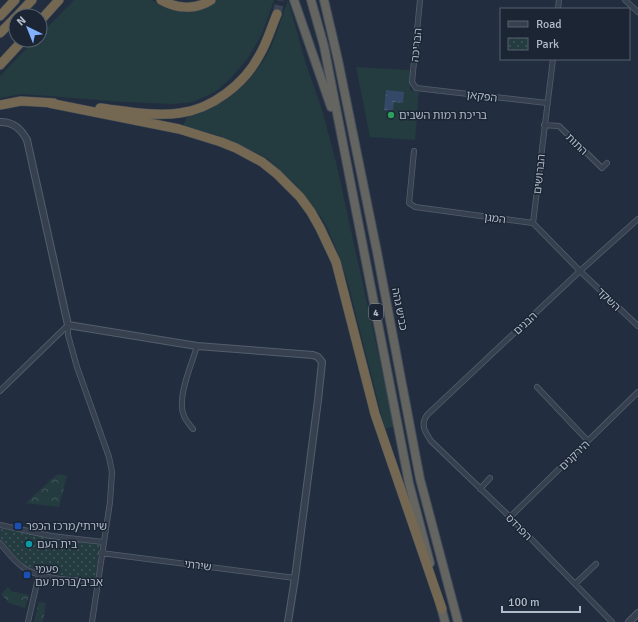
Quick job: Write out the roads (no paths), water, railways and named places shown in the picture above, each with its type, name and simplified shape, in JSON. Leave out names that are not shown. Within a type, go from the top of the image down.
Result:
[{"type":"highway","points":[[0,16],[15,0]]},
{"type":"highway","points":[[24,8],[32,0]]},
{"type":"highway","points":[[48,12],[59,0]]},
{"type":"highway","points":[[161,0],[172,5],[185,7],[201,5],[211,0]]},
{"type":"highway","points":[[294,0],[327,92],[348,169]]},
{"type":"highway","name":"4","points":[[311,0],[324,46],[410,482],[445,622]]},
{"type":"highway","name":"כביש גהה","points":[[324,0],[338,60],[377,252],[420,479],[458,622]]},
{"type":"highway","points":[[0,105],[20,101],[165,114],[179,114],[202,107],[230,90],[250,70],[266,43],[277,14]]},
{"type":"highway","points":[[0,33],[8,24]]},
{"type":"highway","points":[[0,65],[16,48]]},
{"type":"highway","points":[[48,103],[179,130],[221,142],[251,155],[262,162],[277,174],[311,212],[336,262],[375,414],[442,609]]},
{"type":"street","name":"הבריכה","points":[[416,88],[412,82],[420,0]]},
{"type":"street","points":[[625,0],[638,12]]},
{"type":"street","name":"הברושים","points":[[533,223],[553,60]]},
{"type":"street","name":"הפקאן","points":[[416,88],[547,103]]},
{"type":"street","points":[[0,122],[13,124],[23,133],[27,140],[68,325],[68,335],[77,367],[111,465],[110,502],[101,552],[92,622]]},
{"type":"street","name":"התות","points":[[544,124],[559,126],[602,168],[607,163]]},
{"type":"street","name":"המגן","points":[[414,151],[409,203],[415,207],[533,223]]},
{"type":"street","name":"הבנים","points":[[425,433],[423,420],[427,415],[580,271],[638,219]]},
{"type":"street","points":[[533,223],[580,271]]},
{"type":"street","name":"השקד","points":[[580,271],[638,326]]},
{"type":"street","points":[[68,325],[198,346],[313,355],[318,357],[322,362],[320,387],[288,622]]},
{"type":"street","points":[[0,391],[68,325]]},
{"type":"street","points":[[193,429],[183,416],[181,406],[182,395],[198,346]]},
{"type":"street","points":[[537,387],[588,441]]},
{"type":"street","name":"הירקנים","points":[[510,517],[638,392]]},
{"type":"street","name":"הפרדס","points":[[425,433],[431,441],[510,517],[612,622]]},
{"type":"street","points":[[480,489],[490,478]]},
{"type":"street","points":[[0,525],[44,535],[103,542]]},
{"type":"street","points":[[0,543],[22,567],[39,574],[98,582]]},
{"type":"street","name":"שירתי","points":[[101,552],[295,578]]},
{"type":"street","points":[[575,584],[596,564]]},
{"type":"street","points":[[28,622],[39,574]]},
{"type":"street","points":[[629,622],[638,613]]},
{"type":"water","points":[[386,90],[404,92],[403,103],[394,102],[393,111],[384,110]]},
{"type":"tunnel","points":[[277,14],[280,0]]},
{"type":"place","name":"בריכת רמות השבים","points":[[391,115]]},
{"type":"place","name":"שירתי/מרכז הכפר","points":[[18,526]]},
{"type":"place","name":"בית העם","points":[[29,544]]},
{"type":"place","name":"פעמי אביב/ברכת עם","points":[[27,575]]}]
